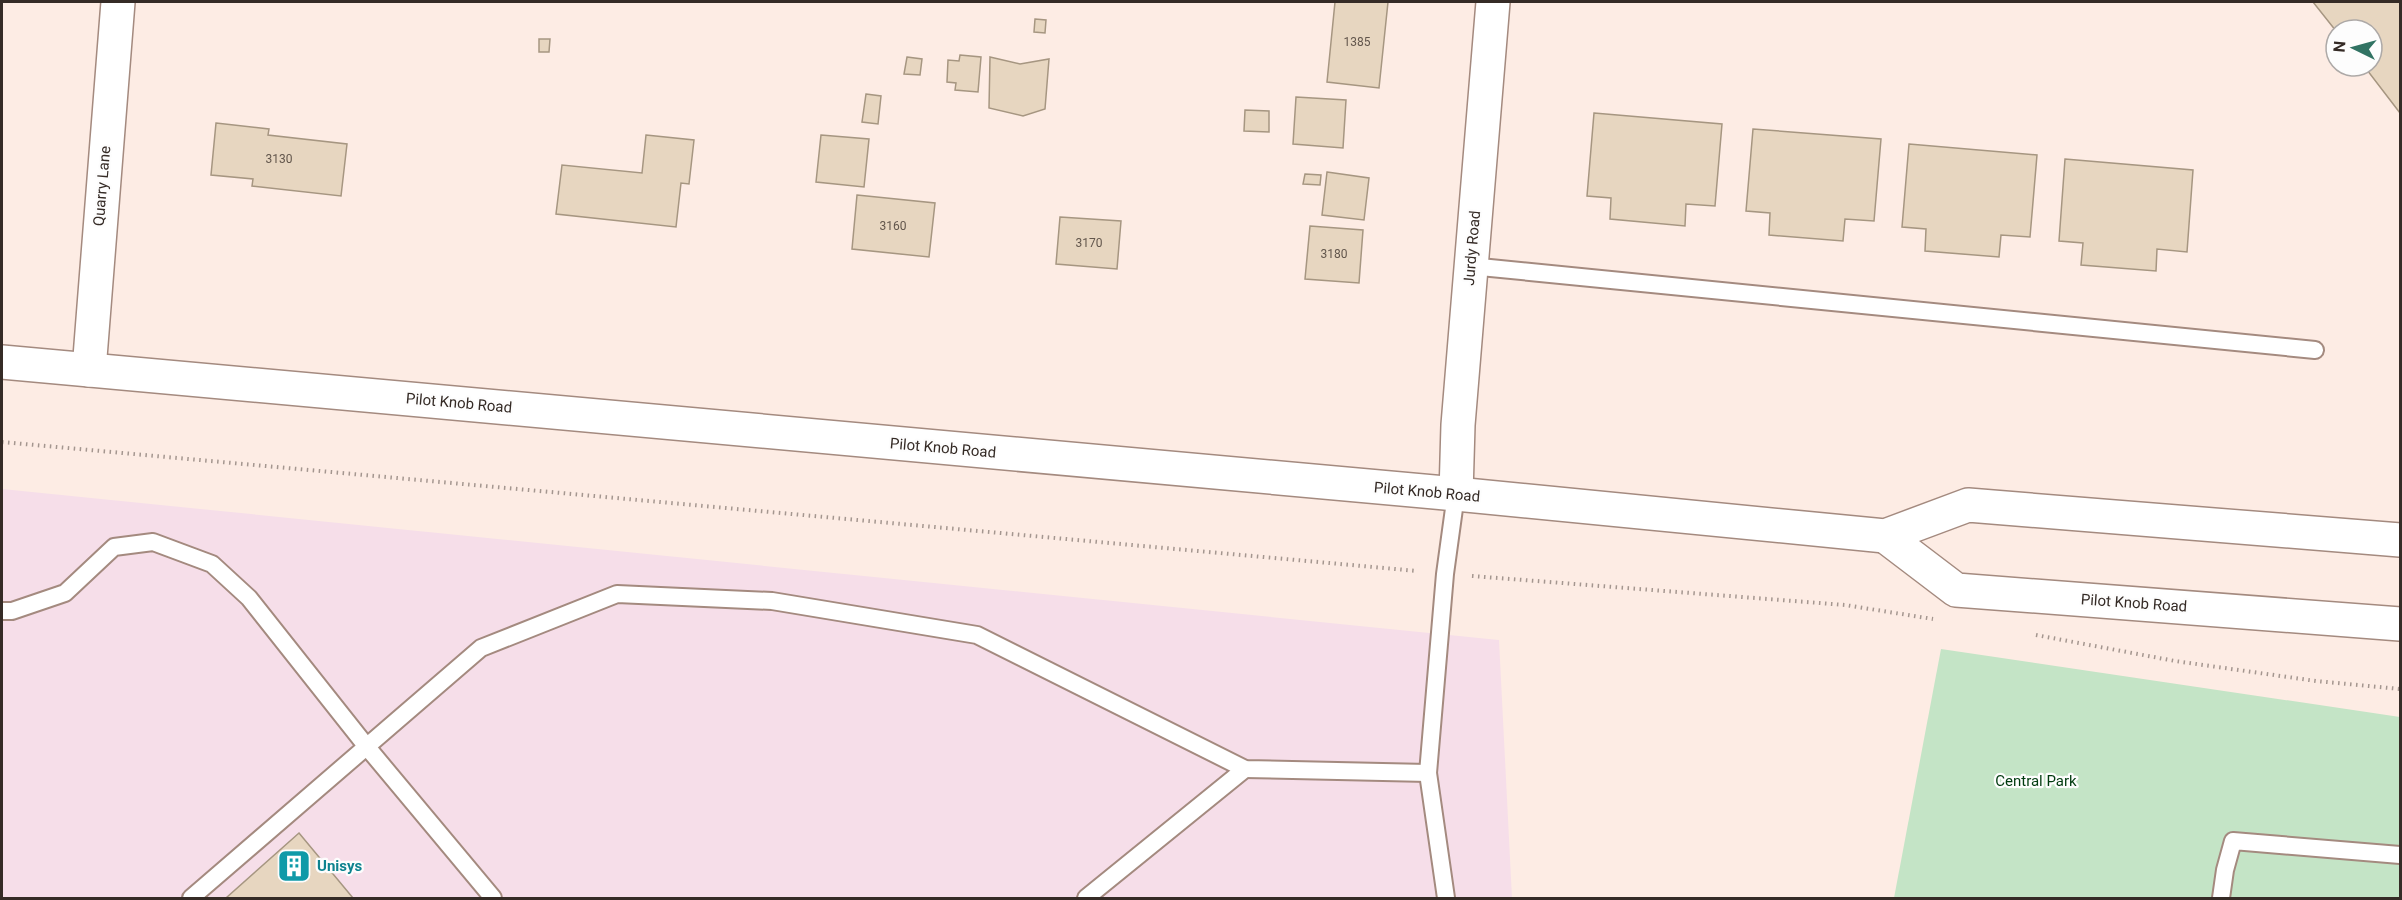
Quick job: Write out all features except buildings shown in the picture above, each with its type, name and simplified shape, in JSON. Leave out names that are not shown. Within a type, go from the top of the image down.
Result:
[{"type":"main road","name":"Quarry Lane","points":[[89,370],[118,2]]},
{"type":"main road","name":"Jurdy Road","points":[[1456,494],[1458,426],[1470,266],[1493,2]]},
{"type":"main road","name":"Pilot Knob Road","points":[[2,362],[1456,494],[1885,536],[1968,505],[2400,540]]},
{"type":"main road","name":"Pilot Knob Road","points":[[1885,536],[1956,590],[2400,624]]},
{"type":"lane","points":[[1470,266],[2315,350]]},
{"type":"lane","points":[[1446,898],[1428,773],[1445,574],[1456,494]]},
{"type":"lane","points":[[2,611],[12,611],[64,593],[114,547],[153,542],[212,564],[249,598],[367,747],[493,898]]},
{"type":"lane","points":[[191,898],[481,648],[617,594],[772,601],[977,635],[1245,769],[1428,773]]},
{"type":"lane","points":[[1086,898],[1245,769]]},
{"type":"lane","points":[[2221,898],[2224,870],[2233,841],[2400,855]]},
{"type":"path","points":[[2,442],[1445,574],[1845,605],[1935,619]]},
{"type":"path","points":[[2026,633],[2175,662],[2316,681],[2400,689]]},
{"type":"shaded area","points":[[2,489],[1499,640],[1512,898],[2,898]]},
{"type":"green space","name":"Central Park","points":[[1941,649],[2400,717],[2400,898],[1894,898]]},
{"type":"place","name":"Unisys","points":[[294,866]]}]
